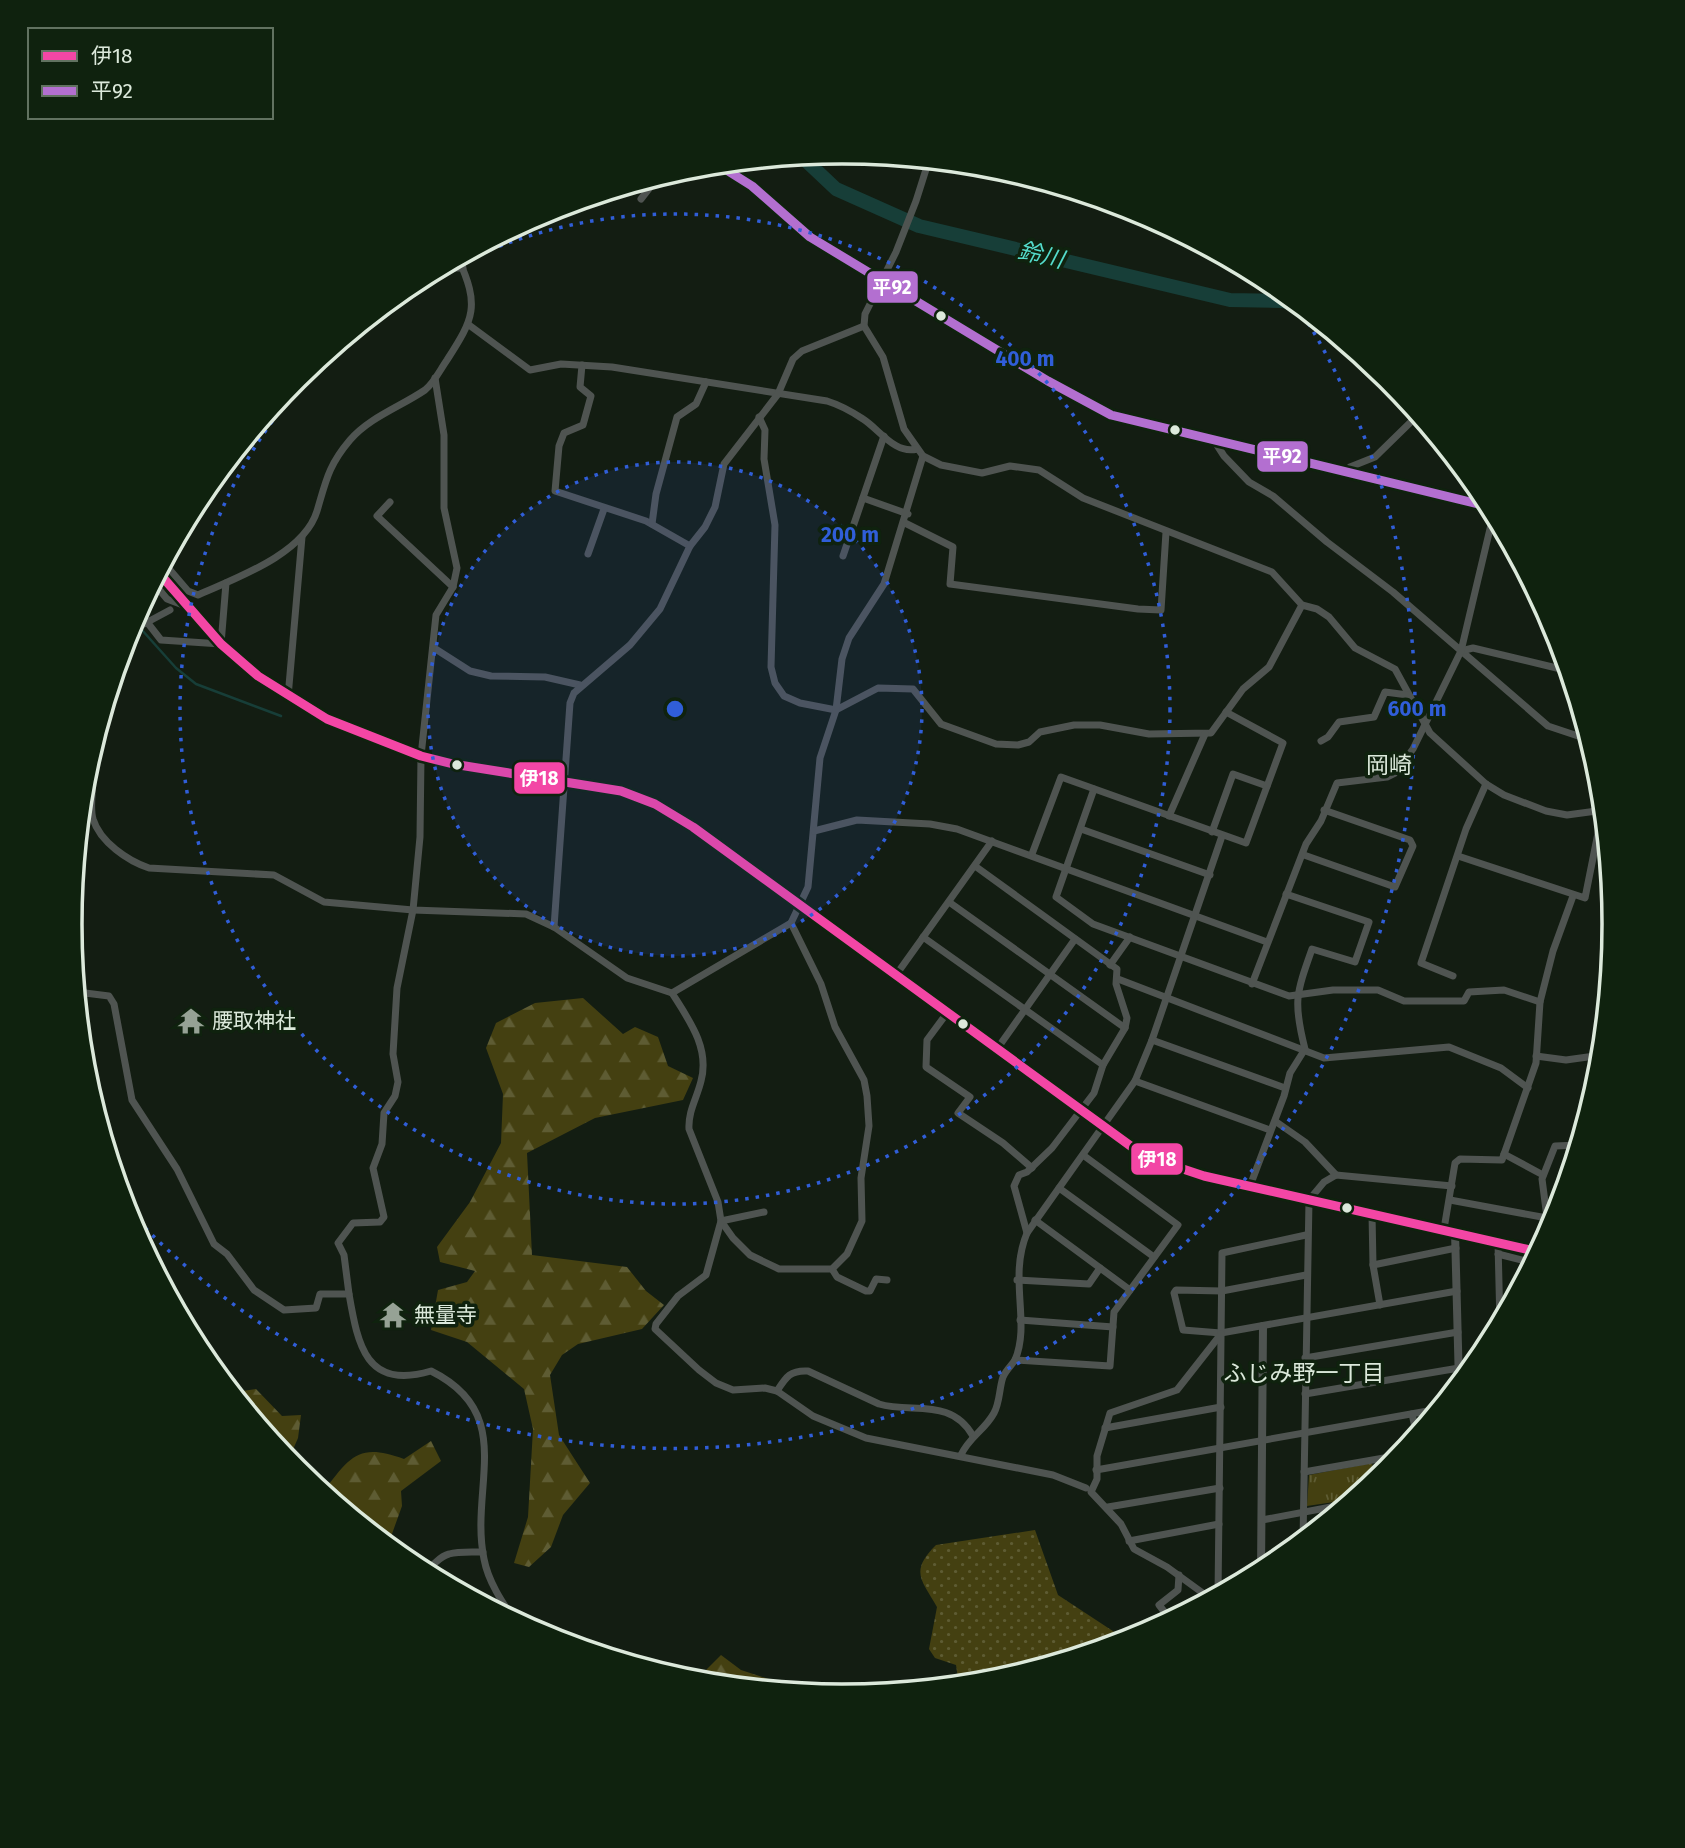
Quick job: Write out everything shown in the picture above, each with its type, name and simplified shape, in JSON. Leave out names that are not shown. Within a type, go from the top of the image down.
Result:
[{"type":"street","points":[[926,168],[896,252],[865,314],[864,326],[883,358],[905,429],[923,456],[942,465],[976,473],[989,473],[1010,466],[1039,470],[1083,498],[1272,572],[1302,605],[1329,617],[1355,648],[1395,669],[1425,727],[1486,784],[1504,795],[1546,811],[1567,815],[1594,811]]},
{"type":"street","points":[[730,172],[752,186],[810,237],[1084,402],[1140,424],[1476,503]]},
{"type":"street","points":[[641,199],[648,189]]},
{"type":"street","points":[[170,570],[188,591],[198,594],[226,583],[292,548],[317,513],[322,485],[334,461],[352,438],[392,408],[427,388],[470,325],[472,306],[463,268],[459,268]]},
{"type":"street","points":[[470,325],[530,370],[561,364],[612,367],[827,401],[845,407],[896,446],[916,449]]},
{"type":"street","points":[[554,926],[570,704],[580,685],[630,645],[660,610],[690,545],[705,527],[715,507],[724,464],[778,394],[793,359],[802,351],[864,326]]},
{"type":"street","points":[[582,366],[580,387],[591,396],[583,425],[564,433],[559,446],[555,491],[652,524],[690,545]]},
{"type":"street","points":[[435,378],[444,435],[444,508],[457,568],[453,587],[436,615],[421,756],[420,837],[414,910],[397,988],[393,1054],[398,1082],[395,1096],[384,1113],[382,1144],[373,1168],[384,1217],[380,1222],[353,1223],[338,1243],[344,1255],[357,1339],[362,1353],[374,1366],[392,1376],[435,1373],[473,1405],[481,1419],[484,1444],[483,1552],[496,1591],[505,1606]]},
{"type":"street","points":[[652,524],[656,494],[677,417],[696,404],[706,382]]},
{"type":"street","points":[[759,417],[765,430],[764,459],[775,525],[773,675],[784,696],[800,703],[836,710],[878,688],[913,689],[941,724],[996,744],[1018,745],[1029,742],[1040,732],[1074,725],[1100,725],[1149,734],[1205,734],[1216,730],[1243,689],[1269,667],[1302,605]]},
{"type":"street","points":[[1344,473],[1350,467],[1375,457],[1412,421]]},
{"type":"street","points":[[843,556],[884,436]]},
{"type":"street","points":[[1215,442],[1224,456],[1249,482],[1273,495],[1549,726],[1579,736]]},
{"type":"street","points":[[672,993],[791,923],[802,906],[808,887],[820,758],[836,710],[842,659],[849,638],[878,598],[908,514],[923,456]]},
{"type":"street","points":[[863,498],[908,514]]},
{"type":"street","points":[[390,502],[377,516],[453,587]]},
{"type":"street","points":[[588,554],[604,509]]},
{"type":"street","points":[[905,523],[953,547],[950,584],[1161,610],[1166,532]]},
{"type":"street","points":[[1252,984],[1306,844],[1337,783],[1387,777],[1395,773],[1425,727],[1461,651],[1490,527]]},
{"type":"street","points":[[288,697],[302,535]]},
{"type":"street","points":[[165,580],[221,644],[288,697],[327,719],[421,756],[453,764],[621,791],[655,804],[693,827],[1132,1147],[1165,1163],[1250,1186],[1529,1250]]},
{"type":"street","points":[[221,644],[226,583]]},
{"type":"street","points":[[160,590],[167,598],[189,607]]},
{"type":"street","points":[[170,610],[145,623],[161,640],[221,644]]},
{"type":"street","points":[[434,648],[470,671],[491,676],[545,677],[580,685]]},
{"type":"street","points":[[1461,651],[1473,648],[1558,668]]},
{"type":"street","points":[[1321,741],[1328,737],[1339,722],[1374,717],[1385,692],[1408,695]]},
{"type":"street","points":[[1032,854],[1061,776],[1247,844],[1283,743],[1226,712]]},
{"type":"street","points":[[1169,816],[1205,734]]},
{"type":"street","points":[[1212,832],[1233,774],[1267,786]]},
{"type":"street","points":[[1453,976],[1421,963],[1486,784]]},
{"type":"street","points":[[1094,789],[1056,897],[1093,924],[1289,996],[1333,990],[1378,990],[1404,1001],[1464,1001],[1469,992],[1504,990],[1540,1002]]},
{"type":"street","points":[[93,800],[93,819],[100,832],[133,863],[149,868],[274,875],[324,902],[414,910],[512,911],[526,914],[554,926],[627,978],[672,993],[701,1045],[701,1080],[688,1118],[689,1129],[718,1202],[721,1222],[706,1275],[666,1309],[655,1329],[716,1383],[733,1390],[765,1388],[777,1391],[813,1416],[848,1432],[1054,1475],[1086,1488]]},
{"type":"street","points":[[1304,855],[1395,887],[1412,846],[1410,840],[1324,810]]},
{"type":"street","points":[[814,831],[858,820],[930,824],[1032,854],[1268,942]]},
{"type":"street","points":[[1081,828],[1210,874]]},
{"type":"street","points":[[961,1455],[973,1436],[995,1412],[1003,1378],[1015,1360],[1020,1320],[1017,1280],[1019,1252],[1027,1233],[1135,1081],[1152,1041],[1222,836]]},
{"type":"street","points":[[1458,856],[1585,898],[1597,838]]},
{"type":"street","points":[[895,975],[992,841]]},
{"type":"street","points":[[975,866],[1117,969],[1116,984],[1127,1018],[1125,1028],[1103,1065],[1094,1093],[1052,1148],[1032,1168],[1019,1175],[1014,1186],[1027,1233]]},
{"type":"street","points":[[1250,1186],[1285,1088],[1305,1049],[1296,1014],[1295,995],[1312,949],[1355,962],[1369,922],[1286,894]]},
{"type":"street","points":[[1444,1229],[1455,1163],[1460,1159],[1494,1163],[1502,1160],[1528,1088],[1536,1056],[1540,1002],[1553,951],[1573,896]]},
{"type":"street","points":[[949,902],[1125,1028]]},
{"type":"street","points":[[721,1222],[750,1255],[768,1265],[779,1269],[832,1269],[847,1254],[862,1221],[861,1178],[869,1126],[864,1080],[835,1027],[821,984],[791,923]]},
{"type":"street","points":[[923,937],[1103,1065]]},
{"type":"street","points":[[1110,965],[1130,937]]},
{"type":"street","points":[[997,1049],[1075,939]]},
{"type":"street","points":[[1118,979],[1324,1058],[1449,1046],[1501,1068],[1528,1088]]},
{"type":"street","points":[[86,993],[109,996],[114,1004],[132,1100],[177,1169],[214,1244],[227,1254],[254,1290],[284,1310],[316,1308],[320,1294],[349,1294]]},
{"type":"street","points":[[947,1013],[927,1040],[926,1067],[970,1097],[958,1113],[1003,1143],[1032,1168]]},
{"type":"street","points":[[1152,1041],[1285,1088]]},
{"type":"street","points":[[1536,1056],[1566,1060],[1590,1057]]},
{"type":"street","points":[[1135,1081],[1270,1130]]},
{"type":"street","points":[[1275,1121],[1305,1142],[1336,1175]]},
{"type":"street","points":[[1546,1211],[1543,1175],[1555,1146],[1569,1145]]},
{"type":"street","points":[[1504,1154],[1543,1175]]},
{"type":"street","points":[[1015,1360],[1110,1366],[1114,1312],[1178,1225],[1083,1155]]},
{"type":"street","points":[[1303,1528],[1306,1234],[1309,1200],[1324,1182],[1336,1175],[1452,1186]]},
{"type":"street","points":[[1059,1188],[1154,1257]]},
{"type":"street","points":[[1450,1200],[1544,1217]]},
{"type":"street","points":[[721,1222],[764,1212]]},
{"type":"street","points":[[1372,1214],[1373,1265],[1380,1305]]},
{"type":"street","points":[[1035,1220],[1130,1290]]},
{"type":"street","points":[[1305,1395],[1459,1368],[1455,1232]]},
{"type":"street","points":[[1218,1585],[1224,1250],[1306,1234]]},
{"type":"street","points":[[1499,1306],[1498,1254],[1501,1243]]},
{"type":"street","points":[[1373,1265],[1456,1248]]},
{"type":"street","points":[[1498,1254],[1524,1261]]},
{"type":"street","points":[[1017,1280],[1089,1284],[1100,1268]]},
{"type":"street","points":[[832,1269],[837,1277],[866,1291],[870,1291],[876,1279],[887,1280]]},
{"type":"street","points":[[1306,1275],[1222,1291],[1176,1290],[1174,1293],[1183,1330],[1221,1333],[1457,1291]]},
{"type":"street","points":[[1020,1320],[1113,1327]]},
{"type":"street","points":[[1261,1558],[1264,1326]]},
{"type":"street","points":[[1305,1358],[1458,1332]]},
{"type":"street","points":[[1203,1593],[1179,1575],[1143,1556],[1129,1541],[1108,1507],[1091,1492],[1097,1479],[1097,1456],[1110,1413],[1177,1390],[1221,1333]]},
{"type":"street","points":[[777,1391],[787,1375],[797,1370],[808,1371],[878,1404],[890,1407],[926,1406],[942,1411],[967,1425],[973,1436]]},
{"type":"street","points":[[1105,1428],[1221,1408]]},
{"type":"street","points":[[1096,1470],[1425,1412]]},
{"type":"street","points":[[1412,1414],[1414,1425]]},
{"type":"street","points":[[1304,1472],[1384,1458]]},
{"type":"street","points":[[1108,1507],[1220,1488]]},
{"type":"street","points":[[1262,1520],[1330,1507]]},
{"type":"street","points":[[1129,1541],[1219,1524]]},
{"type":"street","points":[[434,1564],[444,1555],[483,1552]]},
{"type":"street","points":[[1165,1612],[1159,1605],[1178,1590],[1179,1575]]},
{"type":"green space","points":[[583,998],[623,1034],[635,1027],[658,1037],[668,1066],[693,1078],[683,1100],[595,1118],[527,1153],[532,1255],[627,1267],[646,1291],[664,1305],[642,1329],[578,1344],[562,1355],[550,1375],[559,1435],[590,1483],[563,1515],[551,1547],[529,1567],[514,1563],[528,1517],[533,1429],[524,1389],[467,1342],[431,1330],[438,1290],[467,1282],[475,1271],[440,1262],[437,1247],[470,1202],[501,1143],[503,1094],[486,1048],[496,1023],[535,1003]]},
{"type":"green space","points":[[256,1389],[282,1416],[301,1415],[298,1438],[293,1449],[271,1425],[242,1391]]},
{"type":"green space","points":[[431,1441],[441,1461],[401,1491],[402,1506],[391,1535],[329,1485],[356,1456],[376,1452],[404,1459]]},
{"type":"green space","points":[[1372,1463],[1373,1469],[1337,1502],[1307,1506],[1309,1475]]},
{"type":"green space","points":[[1035,1530],[1058,1595],[1116,1633],[1039,1658],[958,1675],[956,1665],[935,1658],[929,1649],[937,1607],[923,1583],[920,1569],[936,1545]]},
{"type":"green space","points":[[721,1655],[741,1670],[775,1681],[743,1678],[704,1672]]},
{"type":"waterway","name":"鈴川","points":[[810,165],[836,189],[919,226],[1230,300],[1277,301]]},
{"type":"waterway","points":[[142,630],[176,668],[196,684],[281,716]]},
{"type":"transit line","name":"平92","points":[[730,172],[752,186],[810,237],[1048,381],[1111,415],[1476,503]]},
{"type":"transit line","name":"伊18","points":[[165,580],[221,644],[258,676],[327,719],[421,756],[453,764],[621,791],[655,804],[693,827],[1132,1147],[1165,1163],[1204,1176],[1529,1250]]},
{"type":"place","name":"腰取神社","points":[[191,1021]]},
{"type":"place","name":"無量寺","points":[[393,1315]]},
{"type":"district","name":"岡崎","points":[[1389,765]]},
{"type":"district","name":"ふじみ野一丁目","points":[[1304,1373]]}]
